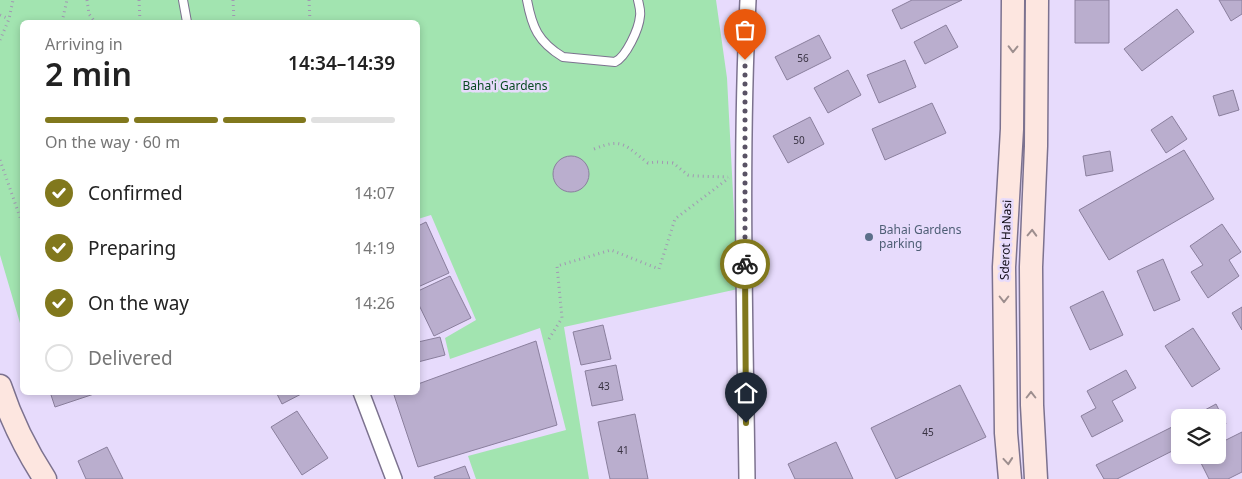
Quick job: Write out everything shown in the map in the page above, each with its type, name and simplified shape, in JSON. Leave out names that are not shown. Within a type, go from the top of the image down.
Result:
[{"type":"street","points":[[747,479],[744,174],[745,60],[748,0]]},
{"type":"street","name":"Sderot HaNasi","points":[[1010,479],[1006,433],[1004,267],[1012,130],[1013,0]]},
{"type":"street","name":"Sderot HaNasi","points":[[1036,479],[1032,405],[1031,267],[1036,146],[1037,0]]},
{"type":"street","points":[[0,386],[7,408],[44,479]]},
{"type":"street","points":[[362,395],[394,479]]},
{"type":"lane","points":[[183,0],[187,20]]},
{"type":"lane","points":[[527,0],[536,32],[546,46],[563,57],[615,62],[624,55],[639,23],[641,14],[638,0]]},
{"type":"path","points":[[0,40],[9,19],[12,0]]},
{"type":"path","points":[[62,20],[67,0]]},
{"type":"path","points":[[87,0],[89,14],[94,20]]},
{"type":"path","points":[[139,0],[140,20]]},
{"type":"path","points":[[233,0],[234,20]]},
{"type":"path","points":[[309,0],[310,20]]},
{"type":"path","points":[[0,15],[9,19]]},
{"type":"path","points":[[549,339],[562,318],[557,266],[611,250],[659,269],[675,218],[729,177],[688,175],[673,163],[648,163],[633,150],[617,143],[594,149]]},
{"type":"path","points":[[0,160],[20,217]]},
{"type":"green space","name":"Baha'i Gardens","points":[[0,0],[716,0],[727,78],[738,289],[564,327],[589,479],[476,479],[468,456],[566,430],[540,328],[450,359],[445,338],[476,320],[431,215],[420,218],[420,20],[20,20],[20,323],[0,255]]},
{"type":"building","points":[[912,0],[962,0],[901,29],[892,10]]},
{"type":"building","points":[[1075,0],[1109,0],[1109,43],[1075,43]]},
{"type":"building","points":[[1219,0],[1242,0],[1242,14],[1231,21]]},
{"type":"building","points":[[1177,9],[1194,32],[1142,71],[1124,49]]},
{"type":"building","points":[[946,25],[958,47],[925,64],[914,42]]},
{"type":"building","points":[[819,35],[831,58],[787,80],[775,57]]},
{"type":"building","points":[[905,60],[916,87],[879,103],[867,75]]},
{"type":"building","points":[[848,70],[861,95],[828,113],[814,88]]},
{"type":"building","points":[[1233,90],[1239,110],[1219,116],[1213,96]]},
{"type":"building","points":[[932,103],[946,133],[885,160],[872,129]]},
{"type":"building","points":[[1172,116],[1187,139],[1166,153],[1151,130]]},
{"type":"building","points":[[810,117],[824,144],[788,163],[773,136]]},
{"type":"building","points":[[1184,150],[1214,199],[1109,260],[1079,210]]},
{"type":"building","points":[[1110,151],[1113,171],[1086,176],[1083,156]]},
{"type":"building","points":[[571,156],[583,162],[589,174],[583,186],[571,192],[559,186],[553,174],[559,162]]},
{"type":"building","points":[[426,222],[449,273],[420,286],[420,225]]},
{"type":"building","points":[[1222,224],[1241,252],[1229,260],[1239,276],[1208,298],[1191,272],[1203,265],[1190,246]]},
{"type":"building","points":[[1163,259],[1180,300],[1154,311],[1137,271]]},
{"type":"building","points":[[450,276],[471,318],[434,336],[420,307],[420,290]]},
{"type":"building","points":[[1103,291],[1123,335],[1090,350],[1070,307]]},
{"type":"building","points":[[1242,307],[1242,330],[1232,313]]},
{"type":"building","points":[[603,325],[611,359],[581,365],[573,332]]},
{"type":"building","points":[[1193,328],[1220,369],[1192,387],[1165,346]]},
{"type":"building","points":[[440,337],[445,355],[420,361],[420,342]]},
{"type":"building","points":[[536,341],[557,425],[418,467],[394,395],[420,395],[420,383]]},
{"type":"building","points":[[616,365],[623,400],[592,406],[585,371]]},
{"type":"building","points":[[1126,370],[1136,388],[1112,401],[1123,421],[1092,437],[1081,416],[1096,408],[1087,391]]},
{"type":"building","points":[[960,385],[986,437],[896,479],[871,428]]},
{"type":"building","points":[[51,395],[91,395],[55,407]]},
{"type":"building","points":[[278,395],[299,395],[282,404]]},
{"type":"building","points":[[1216,404],[1218,409],[1207,409]]},
{"type":"building","points":[[297,411],[328,458],[302,475],[271,427]]},
{"type":"building","points":[[635,414],[648,479],[610,479],[598,422]]},
{"type":"building","points":[[1171,428],[1171,452],[1117,479],[1104,479],[1096,465]]},
{"type":"building","points":[[1242,432],[1242,472],[1228,479],[1209,479],[1202,464],[1226,464],[1226,440]]},
{"type":"building","points":[[836,442],[853,479],[795,479],[788,464]]},
{"type":"building","points":[[107,447],[123,479],[86,479],[78,461]]},
{"type":"building","points":[[465,466],[470,479],[435,479],[434,477]]},
{"type":"way so far","points":[[745,60],[745,264]]},
{"type":"place","name":"Bahai Gardens parking","points":[[869,237]]},
{"type":"route","points":[[745,264],[746,423]]}]
